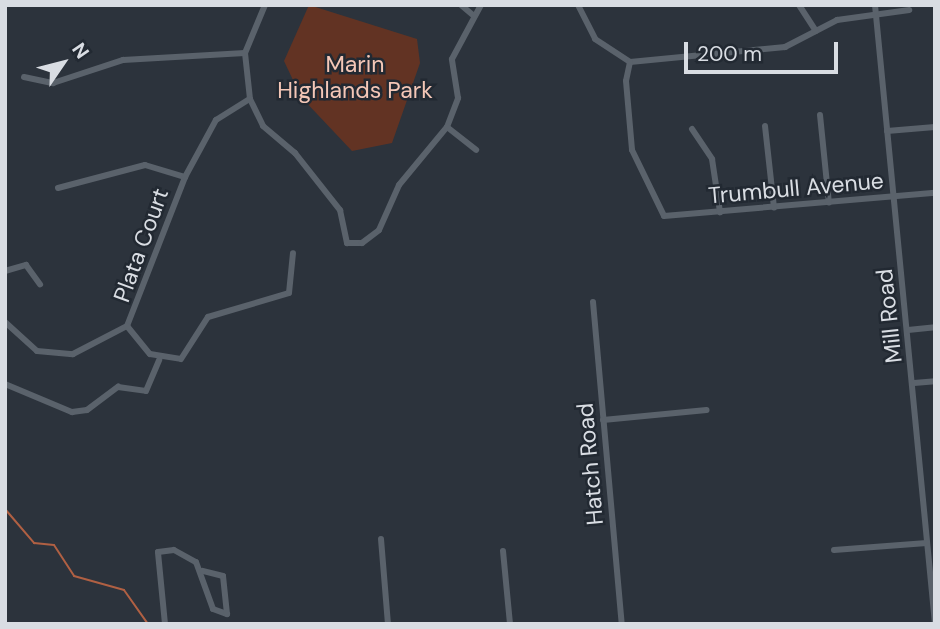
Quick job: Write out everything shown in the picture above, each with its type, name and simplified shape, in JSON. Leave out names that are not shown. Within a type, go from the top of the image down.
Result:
[{"type":"street","points":[[265,5],[245,53],[250,99],[263,126],[295,152],[340,210],[346,243],[362,243],[379,230],[399,185],[447,127],[458,98],[452,59],[481,5]]},
{"type":"street","points":[[461,5],[474,16]]},
{"type":"street","points":[[578,5],[595,39],[630,62],[786,47],[837,20],[909,10]]},
{"type":"street","points":[[799,5],[816,31]]},
{"type":"street","name":"Mill Road","points":[[875,5],[914,383],[934,624]]},
{"type":"street","points":[[24,76],[53,83],[123,60],[245,53]]},
{"type":"street","name":"Trumbull Avenue","points":[[630,62],[626,81],[632,150],[662,212],[669,217],[935,193]]},
{"type":"street","name":"Plata Court","points":[[5,322],[37,351],[73,354],[127,326],[185,177],[222,113],[250,99]]},
{"type":"street","points":[[820,115],[829,203]]},
{"type":"street","points":[[765,126],[774,208]]},
{"type":"street","points":[[447,127],[476,150]]},
{"type":"street","points":[[887,131],[935,127]]},
{"type":"street","points":[[692,129],[712,159],[720,212]]},
{"type":"street","points":[[58,188],[145,164],[185,177]]},
{"type":"street","points":[[159,360],[188,354],[212,315],[289,293],[293,253]]},
{"type":"street","points":[[5,271],[26,265],[40,284]]},
{"type":"street","name":"Hatch Road","points":[[593,302],[622,624]]},
{"type":"street","points":[[127,326],[159,360]]},
{"type":"street","points":[[908,330],[935,327]]},
{"type":"street","points":[[5,384],[72,412],[87,410],[118,387],[146,391],[159,360]]},
{"type":"street","points":[[914,383],[935,381]]},
{"type":"street","points":[[603,419],[707,410]]},
{"type":"street","points":[[381,539],[388,624]]},
{"type":"street","points":[[834,550],[927,543]]},
{"type":"street","points":[[165,624],[158,552],[174,550],[203,571],[223,576],[227,614],[213,609],[203,571]]},
{"type":"street","points":[[503,551],[510,624]]},
{"type":"green space","name":"Marin Highlands Park","points":[[309,5],[417,39],[420,63],[392,143],[352,151],[301,97],[284,61]]},
{"type":"waterway","points":[[5,509],[34,543],[54,545],[74,576],[124,590],[148,624]]}]
